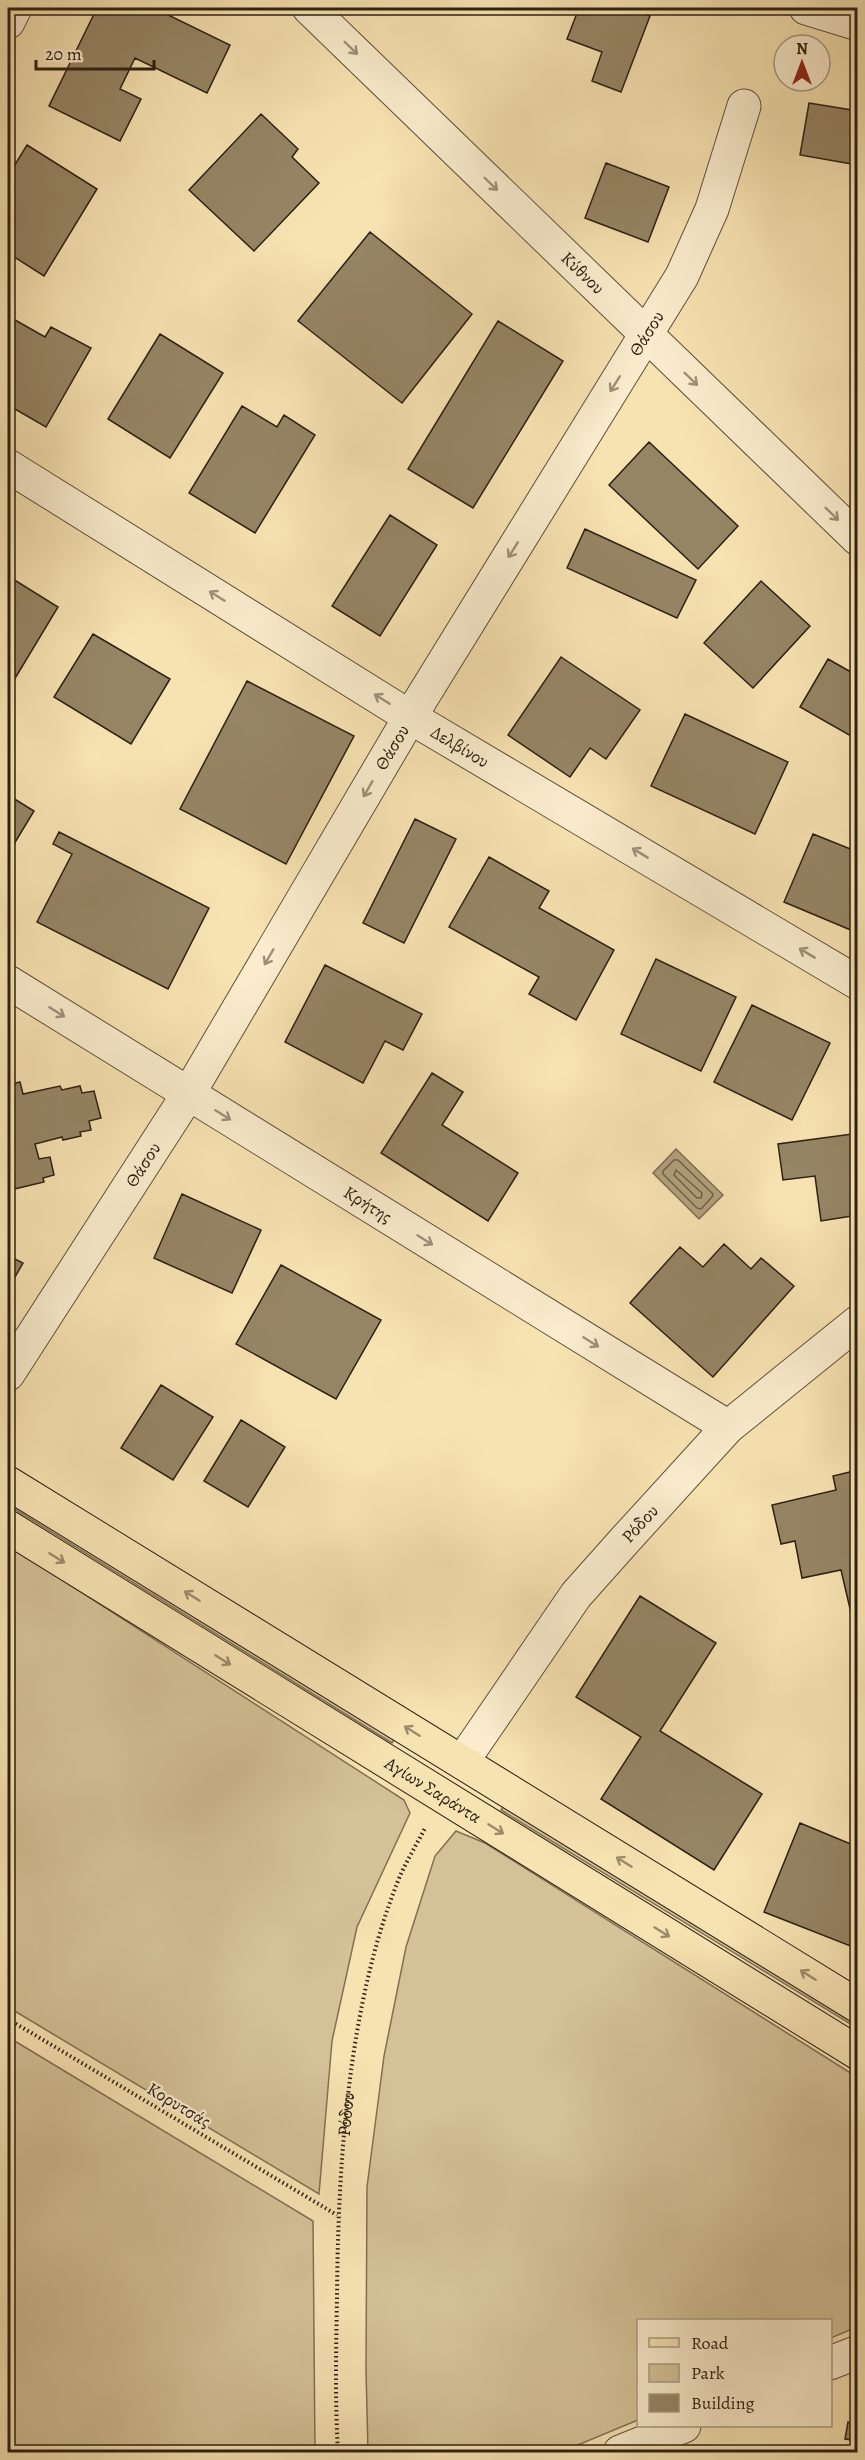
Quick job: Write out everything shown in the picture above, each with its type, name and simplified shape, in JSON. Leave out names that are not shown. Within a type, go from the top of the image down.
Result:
[{"type":"main road","points":[[8,1483],[858,2006]]},
{"type":"main road","name":"Αγίων Σαράντα","points":[[8,1527],[858,2053]]},
{"type":"street","points":[[8,22],[15,8]]},
{"type":"street","name":"Κύθνου","points":[[309,8],[858,539]]},
{"type":"street","points":[[807,9],[858,24]]},
{"type":"street","name":"Θάσου","points":[[8,1374],[189,1094],[410,717],[682,276],[712,208],[744,106]]},
{"type":"street","name":"Δελβίνου","points":[[8,466],[410,717],[858,983]]},
{"type":"street","name":"Κρήτης","points":[[8,982],[728,1428]]},
{"type":"street","name":"Ρόδου","points":[[462,1762],[576,1595],[728,1428],[858,1322]]},
{"type":"street","points":[[832,2363],[858,2352]]},
{"type":"street","points":[[620,2452],[682,2427]]},
{"type":"path","name":"Ρόδου","points":[[338,2452],[335,2409],[338,2215],[352,2059],[374,1953],[400,1876],[442,1795]]},
{"type":"path","name":"Κορυτσάς","points":[[8,2019],[338,2215]]},
{"type":"green space","points":[[8,1498],[395,1738],[392,1743],[8,1505]]},
{"type":"green space","points":[[8,1545],[404,1800],[410,1813],[357,1927],[332,2041],[319,2194],[8,2007]]},
{"type":"green space","points":[[505,1804],[857,2021],[857,2028],[501,1810]]},
{"type":"green space","points":[[456,1831],[485,1843],[857,2077],[857,2327],[832,2338],[832,2319],[637,2319],[637,2420],[561,2452],[368,2452],[367,2187],[384,2056],[406,1947],[435,1856]]},
{"type":"green space","points":[[8,2037],[313,2221],[315,2452],[8,2452]]},
{"type":"water","points":[[676,1149],[723,1195],[699,1219],[653,1173]]},
{"type":"building","points":[[97,8],[154,8],[230,45],[207,93],[135,58],[120,89],[141,99],[120,141],[49,106]]},
{"type":"building","points":[[579,8],[627,8],[650,16],[621,92],[592,81],[602,52],[567,39]]},
{"type":"building","points":[[809,103],[858,111],[858,165],[800,155]]},
{"type":"building","points":[[261,114],[298,149],[292,157],[319,183],[254,251],[189,190]]},
{"type":"building","points":[[27,145],[97,189],[44,276],[8,253],[8,176]]},
{"type":"building","points":[[606,163],[669,187],[648,242],[585,218]]},
{"type":"building","points":[[370,232],[472,314],[402,403],[298,321]]},
{"type":"building","points":[[8,316],[45,337],[51,327],[91,348],[46,427],[8,405]]},
{"type":"building","points":[[498,321],[563,361],[473,508],[408,469]]},
{"type":"building","points":[[160,334],[223,373],[170,458],[108,419]]},
{"type":"building","points":[[242,406],[277,427],[284,415],[315,435],[255,533],[189,493]]},
{"type":"building","points":[[649,442],[738,526],[698,569],[609,485]]},
{"type":"building","points":[[390,515],[437,545],[380,636],[332,606]]},
{"type":"building","points":[[585,529],[696,580],[677,618],[567,568]]},
{"type":"building","points":[[8,576],[58,607],[8,690]]},
{"type":"building","points":[[761,581],[810,626],[753,688],[704,643]]},
{"type":"building","points":[[93,634],[170,679],[131,744],[54,697]]},
{"type":"building","points":[[561,657],[640,710],[606,759],[590,748],[570,777],[508,735]]},
{"type":"building","points":[[828,659],[858,676],[858,740],[800,707]]},
{"type":"building","points":[[247,681],[354,736],[286,864],[180,809]]},
{"type":"building","points":[[685,714],[788,762],[755,834],[651,786]]},
{"type":"building","points":[[8,795],[34,811],[8,854]]},
{"type":"building","points":[[415,819],[456,839],[404,943],[363,923]]},
{"type":"building","points":[[59,832],[209,908],[168,989],[37,922],[72,854],[53,844]]},
{"type":"building","points":[[813,834],[858,852],[858,933],[784,902]]},
{"type":"building","points":[[489,857],[549,891],[539,908],[614,950],[576,1020],[529,994],[539,977],[449,927]]},
{"type":"building","points":[[656,959],[736,997],[701,1071],[621,1034]]},
{"type":"building","points":[[325,965],[422,1014],[403,1050],[385,1041],[363,1083],[285,1042]]},
{"type":"building","points":[[752,1005],[830,1043],[792,1120],[714,1082]]},
{"type":"building","points":[[432,1073],[463,1092],[442,1125],[518,1173],[488,1221],[381,1153]]},
{"type":"building","points":[[20,1082],[23,1094],[60,1086],[62,1090],[80,1086],[82,1093],[94,1091],[101,1118],[89,1121],[91,1130],[80,1132],[81,1136],[63,1140],[62,1137],[35,1144],[39,1159],[50,1157],[54,1175],[43,1178],[44,1182],[10,1190],[8,1183],[8,1085]]},
{"type":"building","points":[[852,1134],[858,1172],[858,1215],[821,1221],[815,1176],[783,1180],[778,1144]]},
{"type":"building","points":[[182,1194],[261,1230],[232,1293],[154,1258]]},
{"type":"building","points":[[724,1244],[751,1269],[761,1258],[794,1286],[713,1377],[630,1303],[680,1247],[703,1267]]},
{"type":"building","points":[[8,1246],[13,1249],[9,1256],[23,1263],[11,1284],[8,1282]]},
{"type":"building","points":[[281,1265],[381,1320],[336,1399],[236,1344]]},
{"type":"building","points":[[161,1385],[213,1417],[173,1480],[121,1448]]},
{"type":"building","points":[[241,1420],[285,1447],[248,1507],[204,1481]]},
{"type":"building","points":[[858,1470],[858,1643],[841,1570],[802,1578],[795,1541],[781,1544],[772,1505],[836,1490],[833,1476]]},
{"type":"building","points":[[640,1596],[716,1643],[660,1731],[762,1794],[714,1870],[601,1799],[641,1737],[576,1697]]},
{"type":"building","points":[[800,1823],[858,1847],[858,1949],[764,1912]]},
{"type":"building","points":[[848,2422],[858,2424],[858,2452],[850,2452],[852,2440],[845,2439]]}]
